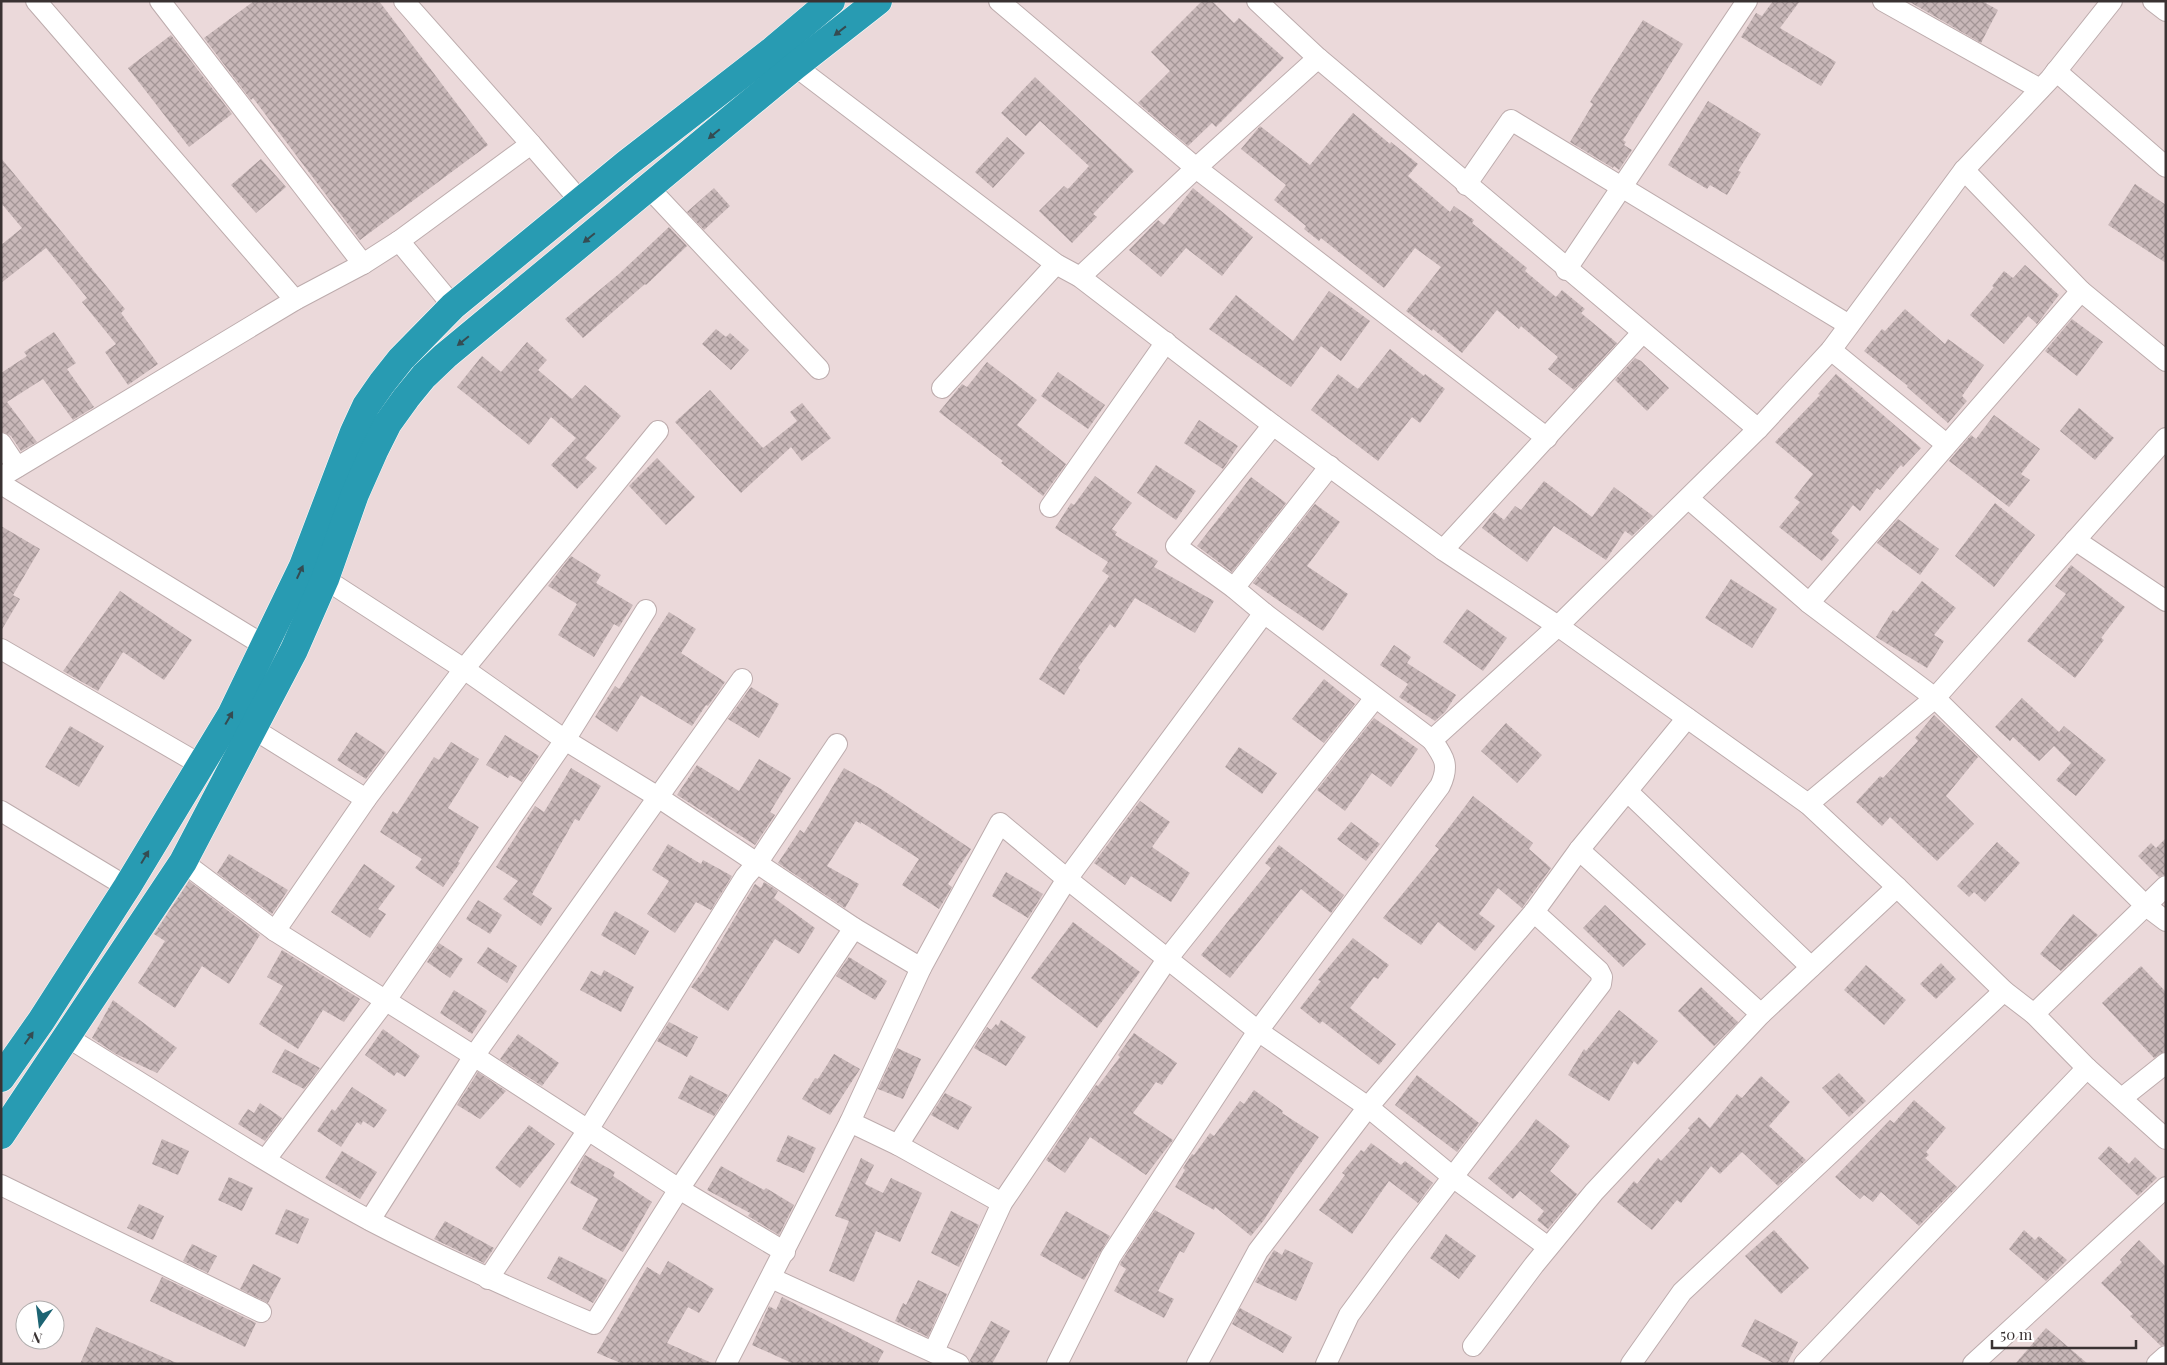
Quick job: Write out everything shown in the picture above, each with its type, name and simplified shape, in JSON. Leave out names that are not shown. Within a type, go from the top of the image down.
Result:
[{"type":"highway","points":[[1,1078],[41,1021],[127,886],[231,715],[303,566],[344,457],[366,406],[401,360],[453,306],[831,1]]},
{"type":"highway","points":[[1,1135],[183,862],[294,650],[325,578],[355,494],[374,451],[388,423],[424,376],[795,66],[878,1]]},
{"type":"street","points":[[36,1],[295,300]]},
{"type":"street","points":[[160,1],[363,264]]},
{"type":"street","points":[[404,1],[581,202]]},
{"type":"street","points":[[999,1],[1196,168],[1547,438]]},
{"type":"street","points":[[1257,1],[1318,58],[1466,185],[1758,429]]},
{"type":"street","points":[[1566,270],[1748,1]]},
{"type":"street","points":[[1883,1],[2040,89]]},
{"type":"street","points":[[1432,740],[1558,626],[1689,499],[1758,429],[1831,350],[1964,170],[2056,71],[2112,1]]},
{"type":"street","points":[[2153,1],[2166,11]]},
{"type":"street","points":[[1080,276],[1318,58]]},
{"type":"street","points":[[795,66],[1056,264],[1080,276],[1273,425],[1443,550],[1558,626],[1808,804],[2004,991],[2034,1014],[2087,1068],[2166,1139]]},
{"type":"street","points":[[2056,71],[2166,167]]},
{"type":"street","points":[[1466,185],[1511,120],[1849,325]]},
{"type":"street","points":[[1,443],[9,472],[295,300],[363,264],[399,242],[531,144]]},
{"type":"street","points":[[1964,170],[2081,291],[2166,361]]},
{"type":"street","points":[[649,188],[819,369]]},
{"type":"street","points":[[399,242],[453,306]]},
{"type":"street","points":[[942,388],[1056,264]]},
{"type":"street","points":[[1809,603],[2081,291]]},
{"type":"street","points":[[1443,550],[1642,333]]},
{"type":"street","points":[[1050,507],[1166,342]]},
{"type":"street","points":[[1831,350],[1946,444]]},
{"type":"street","points":[[1057,1364],[1111,1256],[1258,1031],[1440,786],[1444,778],[1445,761],[1432,740],[1264,613],[1234,588],[1176,546],[1273,425]]},
{"type":"street","points":[[274,931],[366,799],[464,669],[658,431]]},
{"type":"street","points":[[1808,804],[1935,698],[2166,438]]},
{"type":"street","points":[[1234,588],[1330,466]]},
{"type":"street","points":[[1,484],[265,646]]},
{"type":"street","points":[[1689,499],[1809,603],[1935,698],[2146,906],[2166,920]]},
{"type":"street","points":[[2075,540],[2166,601]]},
{"type":"street","points":[[325,578],[464,669],[565,740],[658,797],[758,862],[854,928],[921,968]]},
{"type":"street","points":[[266,1159],[386,1000],[565,740],[646,610]]},
{"type":"street","points":[[898,1145],[1067,880],[1264,613]]},
{"type":"street","points":[[1,649],[201,765]]},
{"type":"street","points":[[370,1220],[474,1056],[742,679]]},
{"type":"street","points":[[934,1351],[1002,1203],[1168,958],[1375,698]]},
{"type":"street","points":[[1197,1364],[1258,1251],[1368,1107],[1534,912],[1579,850],[1687,718]]},
{"type":"street","points":[[252,728],[366,799]]},
{"type":"street","points":[[488,1279],[588,1130],[746,877],[837,744]]},
{"type":"street","points":[[1628,792],[1812,967]]},
{"type":"street","points":[[1,811],[127,886]]},
{"type":"street","points":[[726,1364],[850,1122],[921,968],[1000,823],[1067,880],[1258,1031],[1368,1107],[1454,1178],[1548,1247]]},
{"type":"street","points":[[1579,850],[1761,1014]]},
{"type":"street","points":[[183,862],[274,931],[474,1056],[678,1189],[784,1252]]},
{"type":"street","points":[[2034,1014],[2166,886]]},
{"type":"street","points":[[1474,1346],[1548,1247],[1594,1192],[1761,1014],[1897,887]]},
{"type":"street","points":[[1326,1364],[1349,1316],[1399,1247],[1454,1178],[1601,984],[1602,978],[1599,971],[1534,912]]},
{"type":"street","points":[[67,1037],[266,1159],[370,1220],[488,1279],[594,1324],[678,1189],[854,928]]},
{"type":"street","points":[[1631,1364],[1682,1292],[2004,991]]},
{"type":"street","points":[[2122,1098],[2166,1063]]},
{"type":"street","points":[[1804,1364],[2087,1068]]},
{"type":"street","points":[[850,1122],[898,1145],[1002,1203]]},
{"type":"street","points":[[1,1185],[261,1312]]},
{"type":"street","points":[[1974,1364],[2166,1187]]},
{"type":"street","points":[[771,1278],[959,1364]]},
{"type":"street","points":[[2156,1364],[2166,1356]]},
{"type":"building","points":[[254,1],[379,1],[488,145],[360,240],[253,98],[251,100],[204,38]]},
{"type":"building","points":[[1202,1],[1212,1],[1234,23],[1239,18],[1284,58],[1216,127],[1212,123],[1188,146],[1138,103],[1170,71],[1151,52]]},
{"type":"building","points":[[1773,1],[1800,1],[1780,28],[1836,62],[1821,86],[1741,37],[1756,13],[1762,16]]},
{"type":"building","points":[[1908,1],[1982,1],[1998,10],[1981,43]]},
{"type":"building","points":[[1643,20],[1683,44],[1623,140],[1626,142],[1624,145],[1632,150],[1619,170],[1570,142],[1593,104],[1590,102]]},
{"type":"building","points":[[171,35],[232,114],[189,147],[128,68]]},
{"type":"building","points":[[1035,77],[1134,171],[1093,214],[1097,217],[1072,243],[1039,211],[1064,186],[1068,189],[1089,166],[1040,121],[1026,136],[1001,113]]},
{"type":"building","points":[[1708,101],[1761,134],[1738,171],[1741,172],[1727,195],[1710,185],[1707,189],[1668,165]]},
{"type":"building","points":[[1353,113],[1390,144],[1391,142],[1418,164],[1408,176],[1450,212],[1454,206],[1474,220],[1472,223],[1527,268],[1525,271],[1556,297],[1562,290],[1585,309],[1581,313],[1617,343],[1574,390],[1548,369],[1558,357],[1521,326],[1519,329],[1497,310],[1462,353],[1433,329],[1432,331],[1406,311],[1441,267],[1415,248],[1384,288],[1321,238],[1319,241],[1304,229],[1306,226],[1274,200],[1286,185],[1241,149],[1260,126],[1310,165]]},
{"type":"building","points":[[1007,137],[1025,153],[993,188],[975,172]]},
{"type":"building","points":[[1,158],[125,309],[121,313],[158,364],[128,385],[105,352],[116,344],[82,302],[87,298],[46,248],[1,283],[1,245],[22,228],[1,203]]},
{"type":"building","points":[[261,159],[286,187],[256,213],[231,185]]},
{"type":"building","points":[[2135,184],[2166,205],[2166,263],[2108,225]]},
{"type":"building","points":[[714,188],[730,206],[704,230],[687,212]]},
{"type":"building","points":[[1193,188],[1253,237],[1222,276],[1186,248],[1161,277],[1129,250],[1158,220],[1164,225]]},
{"type":"building","points":[[669,227],[687,246],[646,285],[583,338],[565,319],[620,273]]},
{"type":"building","points":[[2025,265],[2059,295],[2037,324],[2028,316],[2004,344],[1970,315],[1994,287],[1992,286],[2004,271],[2013,278]]},
{"type":"building","points":[[1329,291],[1370,321],[1341,361],[1321,346],[1291,387],[1209,329],[1236,295],[1293,341]]},
{"type":"building","points":[[1905,309],[1945,344],[1948,339],[1984,365],[1962,396],[1967,401],[1948,423],[1908,386],[1864,351],[1882,329],[1885,331]]},
{"type":"building","points":[[2072,319],[2103,342],[2077,376],[2045,351]]},
{"type":"building","points":[[716,329],[726,337],[730,333],[749,350],[731,370],[702,344]]},
{"type":"building","points":[[54,332],[76,363],[67,369],[94,407],[73,420],[43,379],[7,402],[37,442],[21,451],[11,436],[1,431],[1,373],[27,356],[24,352]]},
{"type":"building","points":[[527,342],[547,360],[538,370],[572,399],[585,385],[621,416],[585,458],[597,468],[577,489],[551,465],[576,438],[551,417],[529,445],[457,387],[482,356],[501,372]]},
{"type":"building","points":[[1390,349],[1424,376],[1425,374],[1445,389],[1420,423],[1412,417],[1378,461],[1311,410],[1338,374],[1358,389]]},
{"type":"building","points":[[1635,358],[1641,361],[1669,388],[1647,411],[1615,380]]},
{"type":"building","points":[[987,362],[1037,400],[1017,425],[1066,464],[1043,496],[1001,463],[1003,461],[939,412],[962,384],[967,387]]},
{"type":"building","points":[[1058,372],[1105,405],[1088,429],[1041,396]]},
{"type":"building","points":[[1836,374],[1921,448],[1903,467],[1901,465],[1880,490],[1877,488],[1860,511],[1853,505],[1831,533],[1839,540],[1822,561],[1779,527],[1800,502],[1794,498],[1813,474],[1775,442],[1820,395],[1818,394]]},
{"type":"building","points":[[710,390],[763,448],[797,421],[790,412],[802,403],[831,438],[802,461],[791,447],[741,493],[675,422]]},
{"type":"building","points":[[2079,408],[2114,438],[2095,460],[2060,431]]},
{"type":"building","points":[[1994,415],[2040,449],[2021,474],[2030,480],[2009,507],[1949,461],[1971,435],[1976,439]]},
{"type":"building","points":[[1199,420],[1238,446],[1223,469],[1184,443]]},
{"type":"building","points":[[657,458],[695,497],[666,525],[629,486]]},
{"type":"building","points":[[1156,465],[1196,491],[1176,520],[1137,493]]},
{"type":"building","points":[[1095,476],[1132,503],[1112,529],[1117,532],[1115,535],[1158,561],[1154,567],[1214,601],[1195,633],[1135,598],[1115,628],[1110,624],[1078,668],[1080,670],[1064,695],[1039,679],[1109,576],[1102,571],[1108,562],[1055,528],[1071,503],[1074,505]]},
{"type":"building","points":[[1251,477],[1286,503],[1232,572],[1197,546]]},
{"type":"building","points":[[1544,481],[1592,517],[1614,487],[1653,516],[1632,536],[1625,531],[1606,560],[1554,526],[1527,562],[1482,528],[1494,512],[1504,520],[1515,506],[1521,510]]},
{"type":"building","points":[[1995,503],[2035,535],[1994,587],[1955,556]]},
{"type":"building","points":[[1315,504],[1340,522],[1307,566],[1348,594],[1323,631],[1253,583]]},
{"type":"building","points":[[1898,519],[1939,549],[1920,575],[1877,543]]},
{"type":"building","points":[[1,526],[40,549],[13,595],[20,599],[1,631]]},
{"type":"building","points":[[571,556],[601,575],[596,583],[633,605],[619,627],[614,624],[594,657],[558,635],[577,604],[548,586]]},
{"type":"building","points":[[2071,565],[2125,607],[2101,638],[2104,640],[2075,678],[2027,641],[2066,594],[2055,586]]},
{"type":"building","points":[[1731,579],[1777,609],[1752,648],[1705,618]]},
{"type":"building","points":[[1922,581],[1956,608],[1934,635],[1944,641],[1927,668],[1876,637],[1893,610],[1897,612]]},
{"type":"building","points":[[120,591],[192,640],[164,680],[123,652],[98,691],[63,671]]},
{"type":"building","points":[[1467,609],[1507,638],[1483,671],[1443,642]]},
{"type":"building","points":[[669,612],[696,629],[681,653],[725,682],[692,726],[641,695],[617,732],[595,717],[615,686],[619,689]]},
{"type":"building","points":[[1394,645],[1411,657],[1407,663],[1456,695],[1445,712],[1435,721],[1399,697],[1408,684],[1380,665]]},
{"type":"building","points":[[1324,679],[1355,704],[1324,743],[1292,719]]},
{"type":"building","points":[[751,687],[779,704],[759,738],[728,719]]},
{"type":"building","points":[[2022,698],[2059,732],[2064,726],[2106,760],[2076,796],[2056,780],[2071,763],[2054,746],[2039,761],[2013,737],[2010,741],[1995,727]]},
{"type":"building","points":[[1934,715],[1978,757],[1946,796],[1974,824],[1937,861],[1890,817],[1882,826],[1856,802],[1880,776],[1883,778],[1918,741],[1915,738]]},
{"type":"building","points":[[1374,718],[1418,749],[1391,787],[1372,773],[1345,811],[1317,790]]},
{"type":"building","points":[[1506,723],[1542,755],[1517,783],[1481,751]]},
{"type":"building","points":[[70,726],[104,746],[79,787],[45,767]]},
{"type":"building","points":[[356,732],[386,752],[366,779],[337,760]]},
{"type":"building","points":[[505,735],[539,756],[522,782],[510,775],[508,778],[486,765]]},
{"type":"building","points":[[451,742],[479,759],[448,808],[479,827],[458,862],[460,863],[443,887],[415,868],[422,859],[380,832],[393,811],[397,814],[434,757],[439,760]]},
{"type":"building","points":[[1239,747],[1277,773],[1262,794],[1225,767]]},
{"type":"building","points":[[759,759],[791,778],[770,812],[775,815],[755,845],[677,795],[697,765],[739,791]]},
{"type":"building","points":[[571,768],[601,786],[579,821],[575,819],[532,894],[552,908],[541,926],[503,899],[518,881],[496,867],[535,806],[544,812]]},
{"type":"building","points":[[844,768],[881,789],[971,849],[948,884],[952,887],[939,909],[902,885],[919,859],[861,822],[861,824],[856,821],[827,866],[859,884],[845,908],[778,863],[800,830],[804,833]]},
{"type":"building","points":[[1473,796],[1533,843],[1529,849],[1551,868],[1522,908],[1498,888],[1479,914],[1495,926],[1475,951],[1438,922],[1421,945],[1383,918],[1439,849],[1435,846]]},
{"type":"building","points":[[1140,801],[1170,822],[1152,847],[1190,873],[1171,902],[1131,876],[1125,885],[1094,863]]},
{"type":"building","points":[[1351,822],[1380,844],[1366,861],[1337,839]]},
{"type":"building","points":[[2166,838],[2166,874],[2159,877],[2138,856],[2151,843],[2156,848]]},
{"type":"building","points":[[1997,842],[2020,863],[1985,902],[1974,892],[1969,897],[1957,886]]},
{"type":"building","points":[[668,844],[701,864],[703,860],[732,876],[711,910],[696,902],[675,933],[647,914],[669,881],[652,870]]},
{"type":"building","points":[[1279,845],[1344,895],[1331,913],[1301,889],[1230,978],[1201,955],[1271,868],[1265,863]]},
{"type":"building","points":[[229,854],[288,890],[272,914],[217,873]]},
{"type":"building","points":[[364,864],[395,886],[378,909],[386,914],[370,938],[331,912]]},
{"type":"building","points":[[1006,872],[1043,894],[1028,918],[992,896]]},
{"type":"building","points":[[189,881],[260,935],[229,984],[202,966],[175,1008],[138,983],[165,941],[154,934]]},
{"type":"building","points":[[764,882],[778,891],[774,898],[815,928],[799,954],[775,939],[728,1011],[691,987],[703,971],[755,884],[761,888]]},
{"type":"building","points":[[478,900],[502,915],[490,934],[466,919]]},
{"type":"building","points":[[1605,905],[1646,944],[1623,967],[1583,928]]},
{"type":"building","points":[[615,911],[649,931],[635,955],[601,935]]},
{"type":"building","points":[[2073,914],[2098,935],[2061,971],[2040,954]]},
{"type":"building","points":[[1073,922],[1140,972],[1097,1028],[1031,978]]},
{"type":"building","points":[[1353,938],[1389,965],[1378,979],[1374,977],[1350,1008],[1396,1044],[1379,1065],[1322,1021],[1320,1024],[1300,1008],[1321,981],[1318,980]]},
{"type":"building","points":[[439,943],[463,959],[450,978],[427,962]]},
{"type":"building","points":[[488,947],[517,966],[507,983],[477,963]]},
{"type":"building","points":[[282,950],[360,999],[344,1022],[323,1010],[298,1049],[259,1024],[283,986],[267,977]]},
{"type":"building","points":[[849,957],[887,981],[875,1000],[836,976]]},
{"type":"building","points":[[1941,963],[1956,979],[1936,999],[1920,984]]},
{"type":"building","points":[[1866,965],[1906,1000],[1884,1025],[1844,990]]},
{"type":"building","points":[[2141,966],[2166,992],[2166,1051],[2154,1058],[2102,1003]]},
{"type":"building","points":[[604,970],[634,987],[621,1012],[580,990],[591,971],[601,976]]},
{"type":"building","points":[[1701,987],[1738,1022],[1714,1046],[1678,1011]]},
{"type":"building","points":[[454,990],[487,1011],[472,1034],[440,1013]]},
{"type":"building","points":[[113,1000],[177,1048],[157,1073],[116,1054],[92,1038]]},
{"type":"building","points":[[1619,1010],[1658,1041],[1638,1065],[1634,1061],[1609,1101],[1568,1075],[1584,1049],[1586,1051]]},
{"type":"building","points":[[1001,1020],[1026,1037],[1006,1066],[974,1048],[987,1027],[991,1030],[996,1024],[998,1026]]},
{"type":"building","points":[[669,1022],[698,1037],[687,1057],[657,1041]]},
{"type":"building","points":[[383,1029],[420,1056],[405,1077],[397,1072],[394,1076],[365,1055]]},
{"type":"building","points":[[1134,1033],[1177,1063],[1162,1085],[1156,1082],[1133,1113],[1173,1140],[1146,1175],[1090,1137],[1065,1173],[1046,1160],[1096,1085],[1098,1086],[1120,1057],[1118,1055]]},
{"type":"building","points":[[518,1034],[559,1063],[542,1086],[500,1059]]},
{"type":"building","points":[[897,1048],[921,1059],[903,1099],[878,1089]]},
{"type":"building","points":[[285,1049],[320,1068],[304,1089],[272,1072]]},
{"type":"building","points":[[834,1054],[860,1069],[830,1115],[802,1099],[815,1078],[818,1079]]},
{"type":"building","points":[[478,1072],[506,1091],[480,1119],[457,1105]]},
{"type":"building","points":[[1839,1073],[1866,1101],[1849,1117],[1822,1088]]},
{"type":"building","points":[[690,1075],[728,1095],[714,1116],[678,1098]]},
{"type":"building","points":[[1417,1075],[1479,1123],[1457,1152],[1395,1105]]},
{"type":"building","points":[[1761,1076],[1790,1102],[1769,1126],[1806,1160],[1778,1186],[1742,1152],[1720,1174],[1711,1166],[1681,1203],[1677,1200],[1652,1230],[1617,1202],[1634,1181],[1637,1184],[1658,1158],[1661,1161],[1690,1130],[1688,1128],[1699,1117],[1710,1128],[1737,1094],[1742,1098]]},
{"type":"building","points":[[352,1087],[387,1110],[374,1128],[363,1121],[361,1125],[357,1122],[341,1147],[317,1131],[332,1109],[335,1111]]},
{"type":"building","points":[[1254,1090],[1283,1111],[1282,1113],[1319,1137],[1264,1220],[1251,1236],[1215,1207],[1214,1210],[1175,1187],[1185,1170],[1183,1168],[1192,1154],[1194,1155],[1210,1133],[1214,1136],[1240,1101],[1244,1104]]},
{"type":"building","points":[[945,1093],[972,1107],[958,1130],[931,1115]]},
{"type":"building","points":[[1914,1100],[1946,1128],[1926,1152],[1929,1155],[1925,1158],[1957,1187],[1919,1226],[1881,1192],[1873,1202],[1864,1195],[1860,1199],[1835,1177],[1890,1120],[1894,1123]]},
{"type":"building","points":[[260,1103],[282,1118],[265,1141],[238,1124],[248,1109],[254,1113]]},
{"type":"building","points":[[1536,1119],[1570,1146],[1550,1171],[1577,1194],[1548,1229],[1537,1220],[1544,1211],[1520,1191],[1513,1199],[1488,1178]]},
{"type":"building","points":[[529,1125],[555,1144],[520,1188],[495,1168]]},
{"type":"building","points":[[788,1135],[816,1148],[804,1173],[776,1161]]},
{"type":"building","points":[[162,1139],[189,1151],[178,1175],[152,1164]]},
{"type":"building","points":[[1371,1143],[1401,1165],[1405,1161],[1433,1183],[1418,1203],[1389,1181],[1352,1234],[1319,1210],[1345,1175],[1342,1173],[1361,1150],[1364,1152]]},
{"type":"building","points":[[2109,1146],[2129,1164],[2135,1157],[2157,1178],[2138,1196],[2098,1158]]},
{"type":"building","points":[[342,1151],[377,1172],[360,1199],[325,1178]]},
{"type":"building","points":[[585,1155],[615,1172],[613,1176],[652,1202],[623,1252],[582,1229],[598,1199],[570,1183]]},
{"type":"building","points":[[861,1158],[874,1165],[865,1184],[883,1193],[891,1178],[922,1193],[900,1242],[876,1231],[854,1282],[829,1271],[849,1221],[835,1216]]},
{"type":"building","points":[[721,1166],[764,1190],[766,1188],[794,1205],[779,1235],[748,1216],[750,1213],[707,1190]]},
{"type":"building","points":[[229,1177],[253,1188],[242,1211],[218,1200]]},
{"type":"building","points":[[139,1204],[164,1216],[153,1240],[127,1228]]},
{"type":"building","points":[[286,1209],[309,1219],[298,1244],[275,1234]]},
{"type":"building","points":[[1155,1210],[1195,1233],[1184,1253],[1180,1251],[1158,1291],[1174,1299],[1164,1318],[1114,1291],[1126,1269],[1120,1265],[1121,1262]]},
{"type":"building","points":[[951,1211],[979,1225],[959,1267],[931,1253]]},
{"type":"building","points":[[1066,1211],[1110,1236],[1084,1280],[1040,1255]]},
{"type":"building","points":[[445,1221],[494,1248],[484,1263],[434,1239]]},
{"type":"building","points":[[1774,1230],[1809,1268],[1781,1294],[1745,1256]]},
{"type":"building","points":[[2024,1230],[2035,1240],[2039,1236],[2067,1260],[2046,1281],[2009,1249]]},
{"type":"building","points":[[1446,1234],[1476,1256],[1459,1279],[1430,1258]]},
{"type":"building","points":[[2139,1240],[2166,1267],[2166,1344],[2161,1346],[2130,1316],[2133,1314],[2101,1283],[2122,1262],[2120,1260]]},
{"type":"building","points":[[192,1244],[217,1256],[208,1273],[183,1261]]},
{"type":"building","points":[[1285,1249],[1313,1263],[1296,1301],[1255,1282],[1274,1250],[1282,1255]]},
{"type":"building","points":[[559,1256],[607,1280],[593,1303],[547,1278]]},
{"type":"building","points":[[668,1261],[714,1289],[699,1313],[688,1307],[667,1343],[714,1364],[623,1364],[597,1353],[647,1267],[660,1275]]},
{"type":"building","points":[[253,1264],[281,1278],[268,1303],[240,1289]]},
{"type":"building","points":[[162,1277],[256,1323],[245,1347],[150,1301]]},
{"type":"building","points":[[918,1280],[947,1294],[928,1337],[895,1321],[903,1303],[906,1305]]},
{"type":"building","points":[[782,1297],[884,1351],[877,1364],[794,1364],[752,1345],[769,1306],[776,1310]]},
{"type":"building","points":[[1240,1308],[1292,1337],[1283,1353],[1232,1324]]},
{"type":"building","points":[[1755,1319],[1798,1342],[1787,1364],[1775,1364],[1741,1346]]},
{"type":"building","points":[[991,1321],[1010,1331],[992,1364],[971,1364],[970,1360]]},
{"type":"building","points":[[96,1327],[179,1364],[80,1364]]},
{"type":"building","points":[[2046,1328],[2088,1364],[2015,1364]]}]
